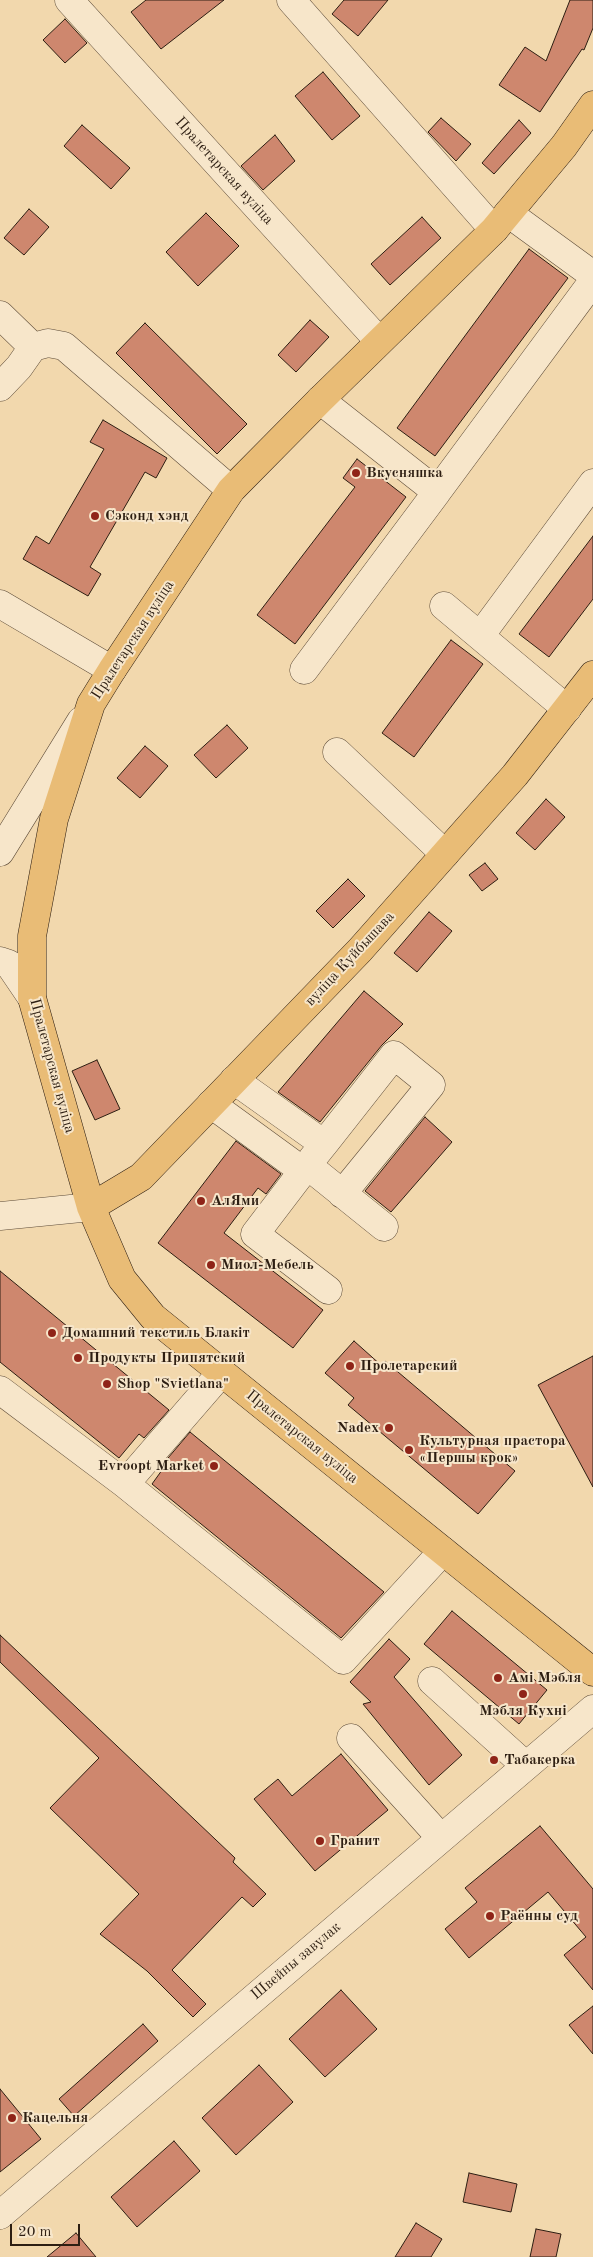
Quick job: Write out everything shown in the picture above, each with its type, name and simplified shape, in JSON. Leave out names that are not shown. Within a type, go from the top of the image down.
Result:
[{"type":"main road","name":"Пралетарская вуліца","points":[[593,105],[564,146],[501,222],[231,490],[91,704],[54,819],[41,879],[32,936],[32,998],[91,1207],[122,1279],[153,1317],[593,1672]]},
{"type":"main road","name":"вуліца Куйбышава","points":[[91,1207],[141,1177],[360,950],[515,775],[567,709],[590,685]]},
{"type":"street","name":"Пралетарская вуліца","points":[[69,0],[379,341]]},
{"type":"street","points":[[291,0],[501,222],[593,275]]},
{"type":"street","points":[[304,670],[593,282]]},
{"type":"street","points":[[0,315],[33,347]]},
{"type":"street","points":[[0,387],[23,362],[33,347],[48,343],[64,346],[231,490]]},
{"type":"street","points":[[320,400],[437,492]]},
{"type":"street","points":[[480,636],[593,483]]},
{"type":"street","points":[[0,604],[112,670]]},
{"type":"street","points":[[444,606],[567,709]]},
{"type":"street","points":[[0,852],[91,704]]},
{"type":"street","points":[[337,752],[445,854]]},
{"type":"street","points":[[0,961],[9,964],[32,998]]},
{"type":"street","points":[[328,1290],[255,1234],[394,1055],[431,1084],[342,1194]]},
{"type":"street","points":[[234,1080],[324,1144]]},
{"type":"street","points":[[211,1104],[342,1194],[384,1227]]},
{"type":"street","points":[[0,1216],[91,1207]]},
{"type":"street","points":[[125,1484],[222,1372]]},
{"type":"street","points":[[0,1390],[125,1484],[343,1660],[443,1551]]},
{"type":"street","points":[[432,1681],[526,1766]]},
{"type":"street","name":"Швейны завулак","points":[[0,2216],[593,1709]]},
{"type":"street","points":[[351,1738],[441,1838]]},
{"type":"building","points":[[146,0],[224,0],[161,49],[131,12]]},
{"type":"building","points":[[344,0],[388,0],[358,36],[332,14]]},
{"type":"building","points":[[570,0],[593,0],[593,28],[584,50],[582,49],[540,112],[499,85],[525,47],[546,61]]},
{"type":"building","points":[[65,19],[87,43],[65,63],[43,40]]},
{"type":"building","points":[[323,72],[360,116],[332,140],[295,96]]},
{"type":"building","points":[[441,118],[471,144],[456,161],[428,132]]},
{"type":"building","points":[[519,120],[531,133],[494,174],[482,163]]},
{"type":"building","points":[[82,125],[130,168],[111,189],[64,146]]},
{"type":"building","points":[[275,135],[295,161],[263,190],[241,166]]},
{"type":"building","points":[[29,209],[49,227],[24,255],[4,238]]},
{"type":"building","points":[[206,213],[239,246],[198,286],[166,252]]},
{"type":"building","points":[[422,217],[441,238],[390,285],[371,264]]},
{"type":"building","points":[[529,249],[568,278],[435,456],[397,428]]},
{"type":"building","points":[[310,320],[329,337],[296,372],[278,355]]},
{"type":"building","points":[[145,323],[247,424],[217,454],[116,353]]},
{"type":"building","points":[[103,420],[167,458],[156,478],[145,472],[90,567],[101,574],[88,596],[23,559],[36,536],[49,544],[104,449],[90,442]]},
{"type":"building","points":[[357,459],[406,497],[295,644],[257,615],[355,487],[343,478]]},
{"type":"building","points":[[593,536],[593,599],[549,657],[519,634]]},
{"type":"building","points":[[451,640],[483,664],[414,757],[382,733]]},
{"type":"building","points":[[227,725],[248,748],[216,778],[194,755]]},
{"type":"building","points":[[145,746],[168,766],[140,798],[117,778]]},
{"type":"building","points":[[546,799],[565,817],[535,850],[516,833]]},
{"type":"building","points":[[485,863],[498,879],[482,891],[469,875]]},
{"type":"building","points":[[348,879],[365,896],[333,928],[316,911]]},
{"type":"building","points":[[429,912],[452,931],[417,972],[394,953]]},
{"type":"building","points":[[364,991],[403,1024],[382,1045],[320,1122],[278,1092]]},
{"type":"building","points":[[97,1060],[120,1109],[95,1120],[72,1071]]},
{"type":"building","points":[[425,1117],[452,1142],[391,1212],[365,1191]]},
{"type":"building","points":[[236,1141],[281,1174],[266,1194],[258,1188],[224,1233],[323,1310],[293,1348],[158,1243]]},
{"type":"building","points":[[0,1271],[169,1410],[144,1438],[139,1434],[119,1458],[0,1362]]},
{"type":"building","points":[[354,1341],[382,1366],[385,1361],[515,1471],[478,1514],[348,1405],[354,1398],[325,1373]]},
{"type":"building","points":[[593,1356],[593,1487],[538,1385]]},
{"type":"building","points":[[190,1432],[384,1592],[341,1638],[152,1484],[170,1459],[168,1458]]},
{"type":"building","name":"Амі Мэбля","points":[[452,1611],[547,1690],[519,1724],[424,1644]]},
{"type":"building","points":[[0,1635],[235,1858],[233,1862],[266,1894],[253,1907],[242,1897],[172,1970],[206,2004],[193,2017],[147,1971],[100,1934],[139,1894],[50,1808],[99,1758],[0,1662]]},
{"type":"building","points":[[389,1639],[410,1659],[394,1677],[462,1755],[429,1785],[363,1704],[371,1702],[350,1682]]},
{"type":"building","name":"Гранит","points":[[341,1754],[388,1810],[315,1871],[254,1799],[278,1779],[292,1796]]},
{"type":"building","name":"Раённы суд","points":[[540,1826],[593,1889],[593,1990],[564,1955],[586,1937],[548,1892],[469,1958],[445,1929],[477,1902],[465,1888]]},
{"type":"building","points":[[341,1990],[377,2029],[325,2077],[289,2039]]},
{"type":"building","points":[[593,2006],[593,2054],[569,2025]]},
{"type":"building","points":[[143,2024],[158,2041],[74,2116],[59,2099]]},
{"type":"building","points":[[259,2065],[293,2102],[236,2155],[202,2118]]},
{"type":"building","name":"Кацельня","points":[[0,2089],[41,2139],[0,2172]]},
{"type":"building","points":[[174,2141],[200,2171],[137,2227],[111,2197]]},
{"type":"building","points":[[469,2173],[517,2184],[511,2212],[463,2202]]},
{"type":"building","points":[[416,2223],[442,2239],[431,2257],[395,2257]]},
{"type":"building","points":[[536,2229],[561,2234],[556,2257],[530,2257]]},
{"type":"building","points":[[76,2233],[96,2257],[47,2257]]},
{"type":"place","name":"Вкусняшка","points":[[356,473]]},
{"type":"place","name":"Сэконд хэнд","points":[[95,516]]},
{"type":"place","name":"АлЯми","points":[[201,1201]]},
{"type":"place","name":"Миол-Мебель","points":[[211,1265]]},
{"type":"place","name":"Домашний текстиль Блакіт","points":[[52,1333]]},
{"type":"place","name":"Продукты Припятский","points":[[78,1358]]},
{"type":"place","name":"Пролетарский","points":[[350,1366]]},
{"type":"place","name":"Shop \"Svietlana\"","points":[[107,1384]]},
{"type":"place","name":"Nadex","points":[[389,1428]]},
{"type":"place","name":"Культурная прастора «Першы крок»","points":[[409,1450]]},
{"type":"place","name":"Evroopt Market","points":[[214,1466]]},
{"type":"place","name":"Амі Мэбля","points":[[498,1678]]},
{"type":"place","name":"Мэбля Кухні","points":[[523,1694]]},
{"type":"place","name":"Табакерка","points":[[494,1760]]},
{"type":"place","name":"Гранит","points":[[320,1841]]},
{"type":"place","name":"Раённы суд","points":[[490,1916]]},
{"type":"place","name":"Кацельня","points":[[12,2118]]}]
